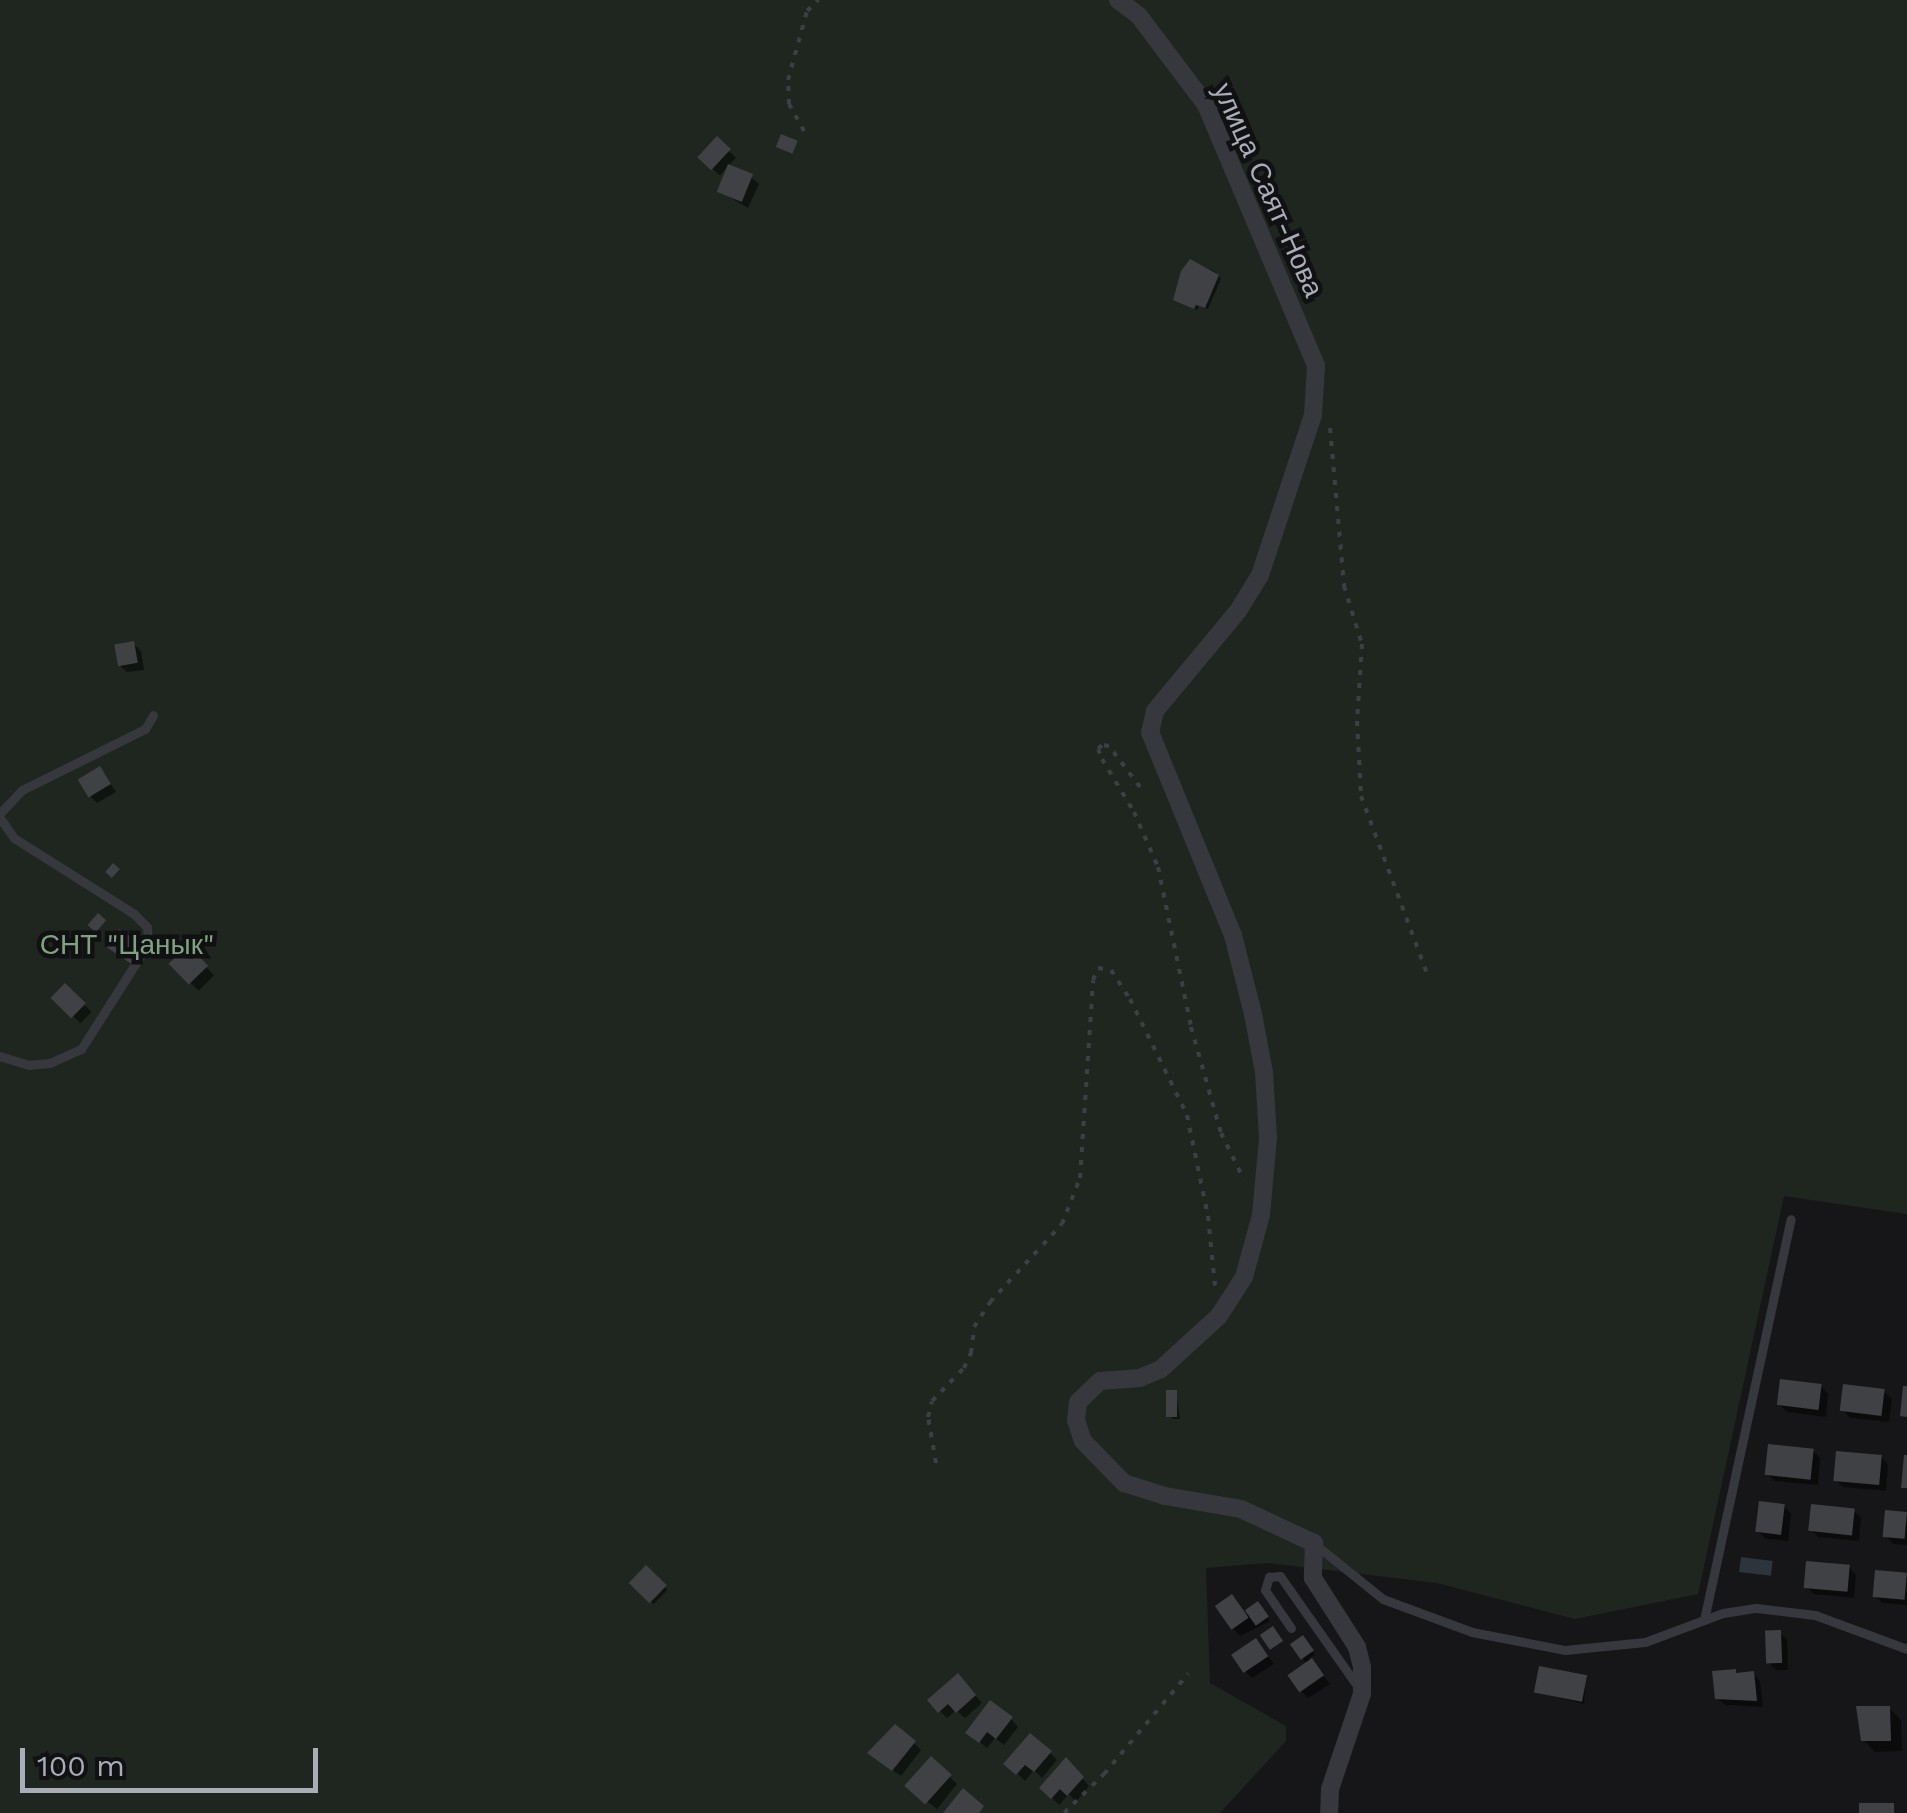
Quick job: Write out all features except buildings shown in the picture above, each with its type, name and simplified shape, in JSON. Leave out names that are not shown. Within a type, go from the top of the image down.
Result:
[{"type":"street","name":"улица Саят-Нова","points":[[1118,0],[1139,16],[1206,106],[1316,366],[1313,415],[1260,576],[1238,611],[1155,711],[1150,732],[1233,936],[1264,1072],[1268,1138],[1262,1216],[1244,1277],[1218,1316]]},
{"type":"street","points":[[1218,1316],[1160,1368],[1140,1378],[1100,1381],[1078,1402],[1076,1420],[1083,1440],[1124,1483],[1241,1509],[1314,1543],[1313,1578],[1357,1647],[1362,1694],[1330,1789],[1329,1813]]},
{"type":"lane","points":[[0,1056],[29,1065],[50,1063],[80,1049],[148,944],[148,928],[134,914],[14,838],[0,815],[22,790],[146,730],[153,715]]},
{"type":"lane","points":[[1704,1620],[1791,1220]]},
{"type":"lane","points":[[1314,1543],[1383,1599],[1472,1632],[1565,1650],[1645,1642],[1704,1620],[1756,1608],[1815,1615],[1907,1649]]},
{"type":"lane","points":[[1291,1628],[1265,1590],[1266,1581],[1274,1575],[1362,1694]]},
{"type":"path","points":[[804,131],[789,104],[788,80],[808,11],[818,0]]},
{"type":"path","points":[[1328,417],[1344,586],[1362,644],[1357,721],[1361,796],[1427,973]]},
{"type":"path","points":[[1140,787],[1109,746],[1102,744],[1098,749],[1102,759],[1134,812],[1158,867],[1190,1026],[1221,1133],[1245,1182]]},
{"type":"path","points":[[936,1463],[928,1417],[932,1402],[964,1368],[971,1354],[974,1326],[990,1302],[1062,1224],[1080,1178],[1093,980],[1098,968],[1111,970],[1130,999],[1187,1115],[1208,1216],[1218,1316]]},
{"type":"path","points":[[1064,1813],[1104,1774],[1188,1674]]},
{"type":"green space","name":"СНТ \"Цанык\"","points":[[0,0],[1907,0],[1907,1214],[1784,1196],[1698,1594],[1575,1619],[1437,1583],[1267,1563],[1206,1568],[1210,1683],[1286,1726],[1286,1741],[1220,1813],[0,1813]]},
{"type":"shaded area","points":[[1741,1557],[1773,1561],[1771,1576],[1739,1572]]}]
